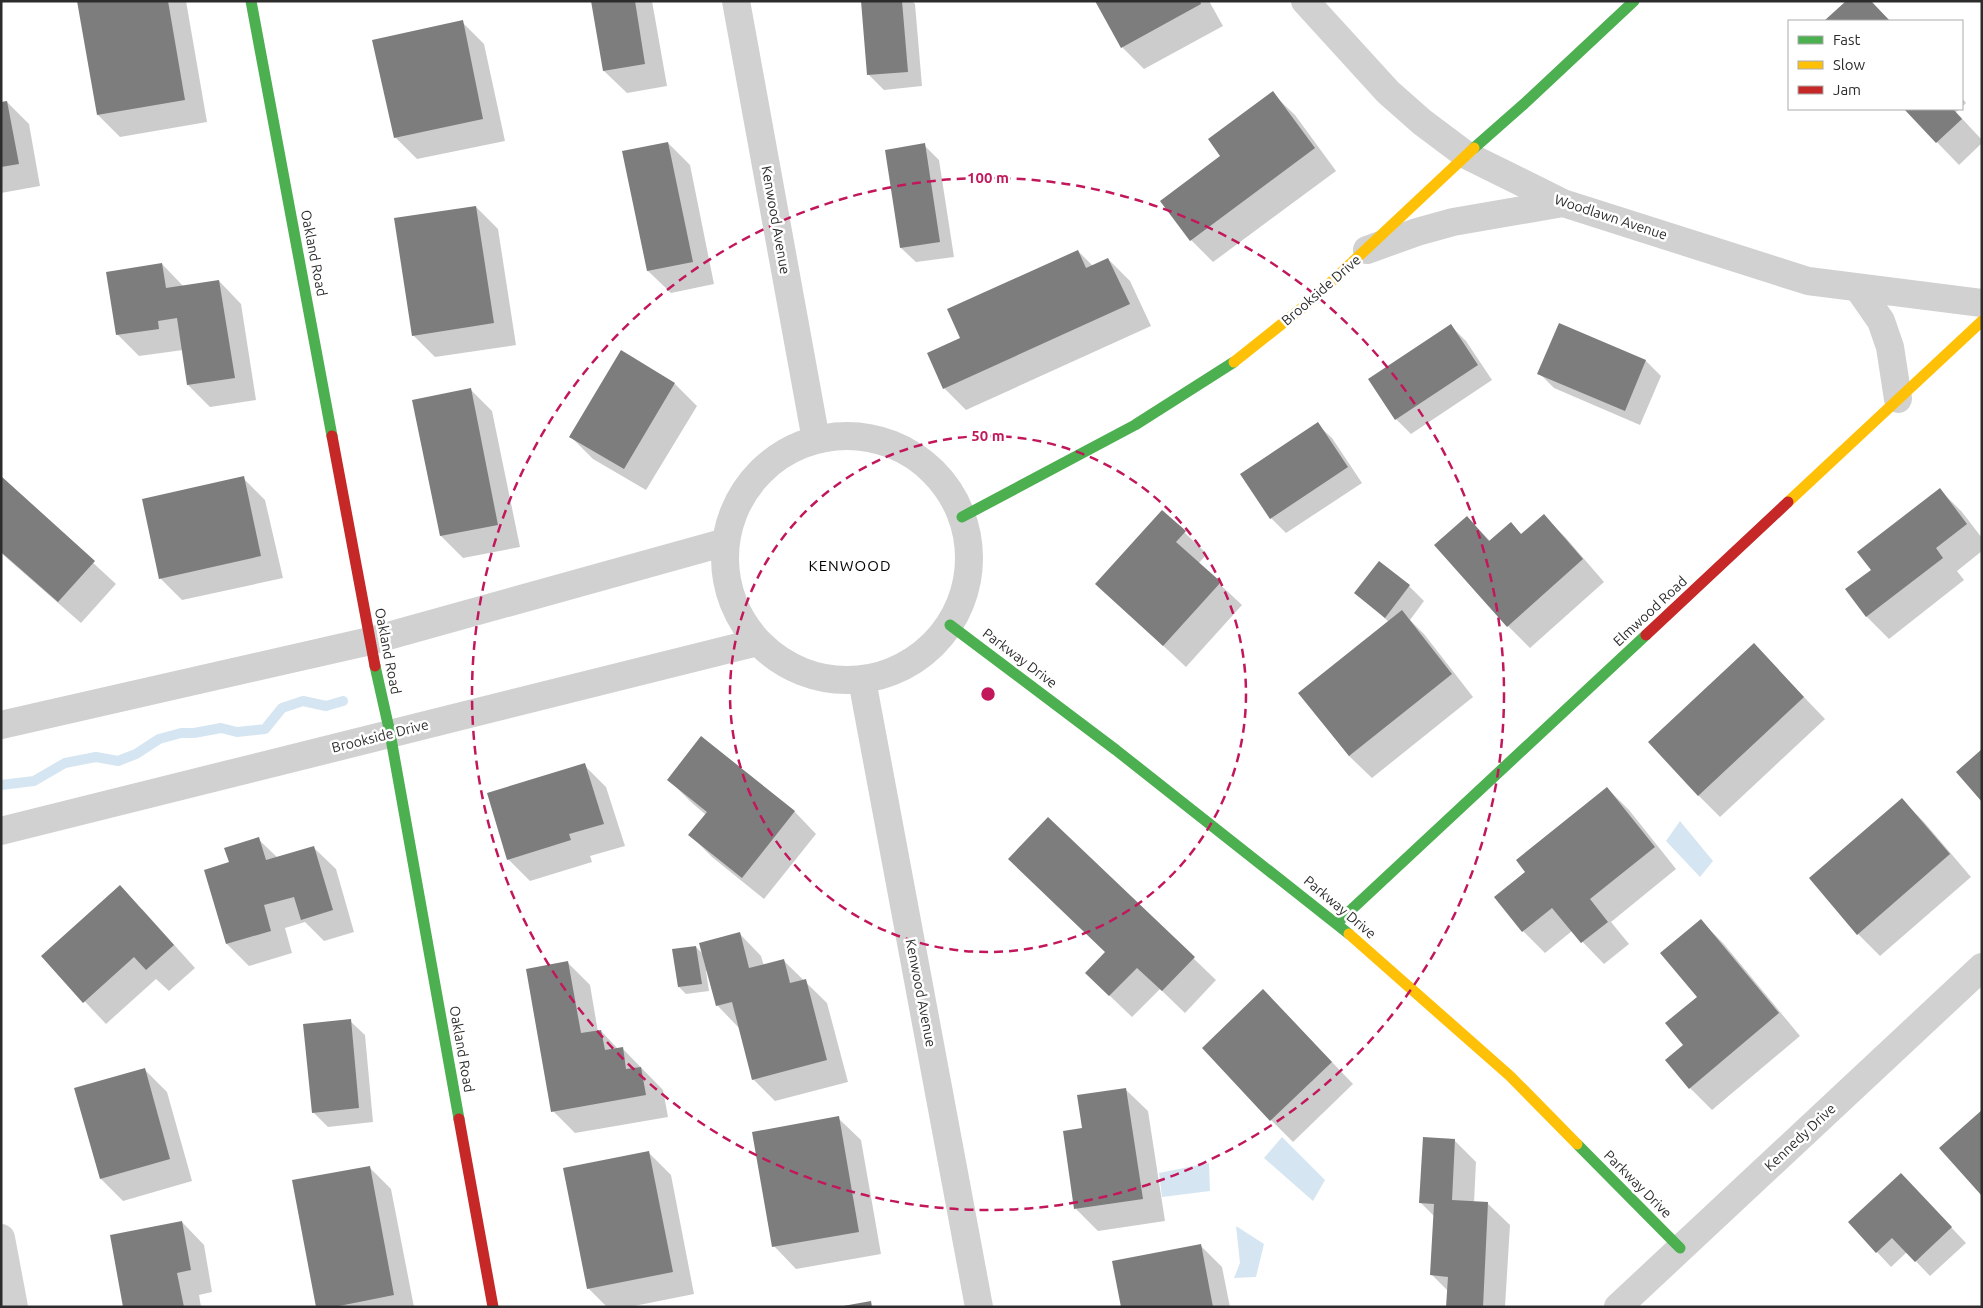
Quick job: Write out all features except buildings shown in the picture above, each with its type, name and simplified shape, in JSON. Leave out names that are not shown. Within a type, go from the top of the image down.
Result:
[{"type":"street","name":"Oakland Road","points":[[251,1],[370,641],[390,733],[494,1307]]},
{"type":"street","name":"Kenwood Avenue","points":[[736,1],[816,440]]},
{"type":"street","name":"Woodlawn Avenue","points":[[1305,1],[1388,92],[1422,122],[1466,155],[1562,203],[1808,281],[1982,303]]},
{"type":"street","name":"Brookside Drive","points":[[962,517],[1135,425],[1230,364],[1312,300],[1634,1]]},
{"type":"street","points":[[1367,250],[1453,222],[1562,203]]},
{"type":"street","points":[[1858,288],[1881,322],[1890,347],[1898,399]]},
{"type":"street","name":"Elmwood Road","points":[[1337,922],[1982,321]]},
{"type":"street","points":[[852,436],[888,443],[919,460],[945,486],[962,517],[969,554],[965,591],[950,625],[927,652],[897,670],[862,680],[824,679],[788,666],[758,642],[737,612],[726,578],[726,542],[736,507],[756,477],[783,454],[816,440],[852,436]]},
{"type":"street","points":[[1,725],[370,641],[726,542]]},
{"type":"street","name":"Parkway Drive","points":[[950,625],[1116,750],[1337,922],[1510,1076],[1680,1248]]},
{"type":"street","name":"Brookside Drive","points":[[1,831],[758,642]]},
{"type":"street","name":"Kenwood Avenue","points":[[862,680],[979,1307]]},
{"type":"street","name":"Kennedy Drive","points":[[1618,1307],[1982,967]]},
{"type":"street","points":[[1,1238],[14,1307]]},
{"type":"water","points":[[1680,821],[1713,861],[1700,877],[1666,841]]},
{"type":"water","points":[[1282,1137],[1325,1180],[1313,1201],[1264,1158]]},
{"type":"water","points":[[1209,1163],[1210,1191],[1162,1197],[1159,1173]]},
{"type":"water","points":[[1236,1226],[1264,1244],[1256,1277],[1234,1278],[1240,1263]]},
{"type":"waterway","points":[[1,785],[34,781],[65,763],[96,757],[118,761],[136,754],[159,739],[181,733],[194,733],[221,728],[237,732],[265,729],[282,708],[303,701],[326,706],[343,701]]},
{"type":"traffic: fast","points":[[251,1],[332,436]]},
{"type":"traffic: fast","points":[[1474,148],[1634,1]]},
{"type":"traffic: fast","points":[[962,517],[1135,425],[1234,362]]},
{"type":"traffic: fast","points":[[950,625],[1116,750],[1349,934]]},
{"type":"traffic: fast","points":[[1337,923],[1646,635]]},
{"type":"traffic: fast","points":[[375,666],[390,733],[459,1119]]},
{"type":"traffic: fast","points":[[1577,1144],[1680,1248]]},
{"type":"traffic: slow","points":[[1234,362],[1312,300],[1474,148]]},
{"type":"traffic: slow","points":[[1788,502],[1982,321]]},
{"type":"traffic: slow","points":[[1349,934],[1510,1076],[1577,1144]]},
{"type":"traffic: jam","points":[[332,436],[375,666]]},
{"type":"traffic: jam","points":[[1646,635],[1788,502]]},
{"type":"traffic: jam","points":[[459,1119],[493,1307]]},
{"type":"district","name":"KENWOOD","points":[[850,565]]}]
